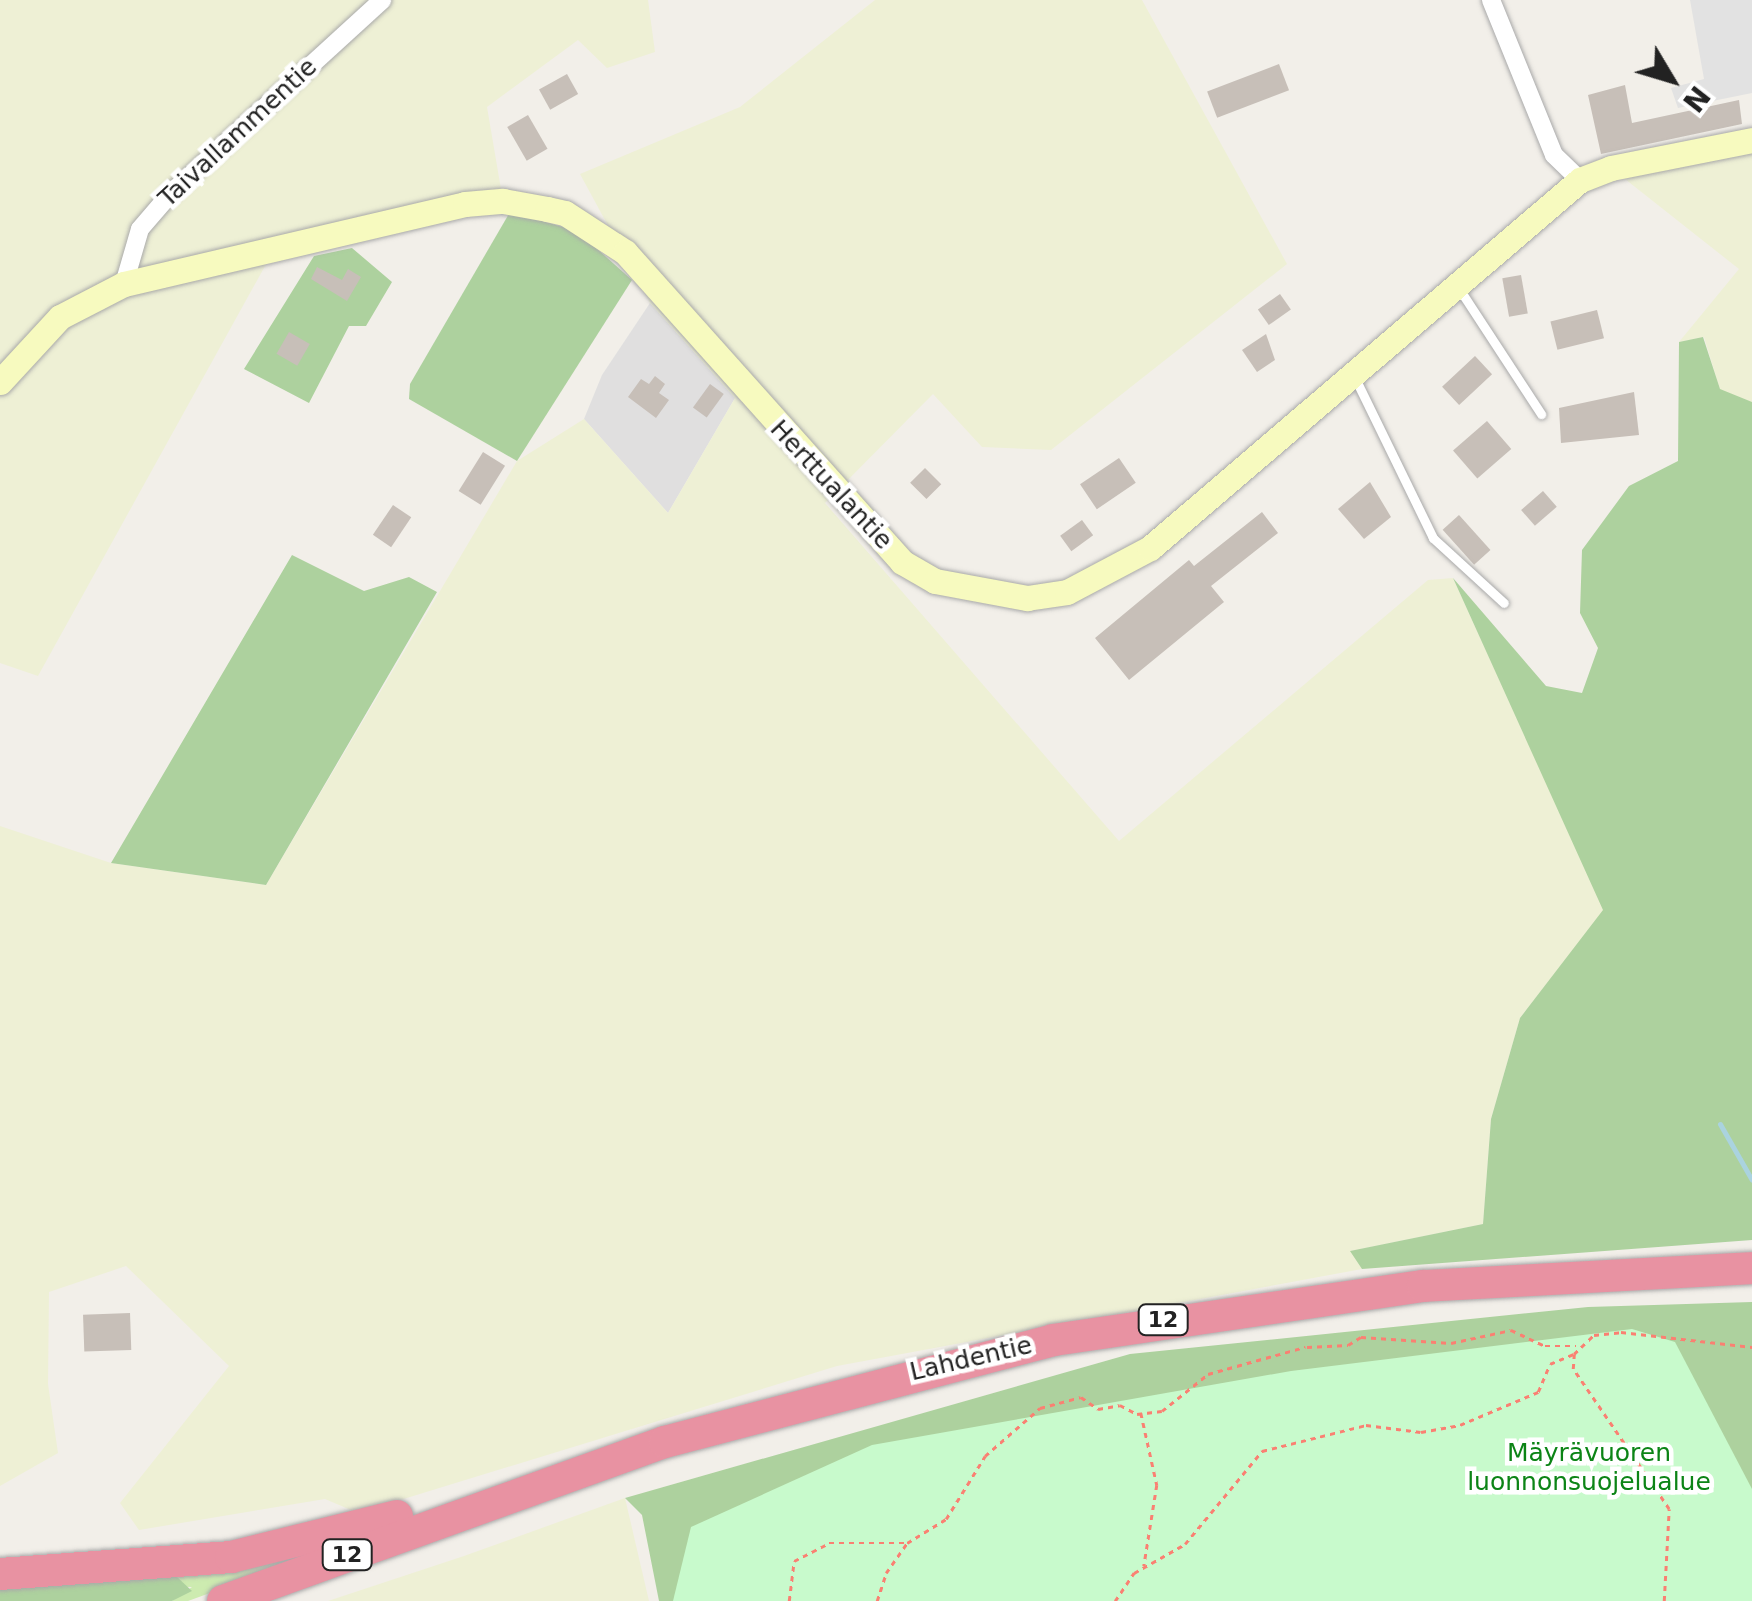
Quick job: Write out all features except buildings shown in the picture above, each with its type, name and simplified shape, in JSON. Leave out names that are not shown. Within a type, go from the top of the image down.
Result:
[{"type":"highway","name":"Lahdentie","points":[[223,1601],[590,1467],[915,1372],[1172,1318],[1501,1280],[1752,1268]]},
{"type":"highway","points":[[0,1574],[231,1557],[590,1467]]},
{"type":"highway","points":[[260,1601],[470,1509]]},
{"type":"street","name":"Taivallammentie","points":[[124,284],[140,229],[171,193],[382,0]]},
{"type":"street","points":[[1491,0],[1554,155],[1580,180]]},
{"type":"street","name":"Herttualantie","points":[[0,382],[60,317],[124,284],[465,204],[503,200],[565,213],[625,252],[902,562],[935,582],[1027,598],[1067,592],[1150,548],[1355,378],[1580,180],[1611,168],[1752,140]]},
{"type":"lane","points":[[1458,286],[1540,414]]},
{"type":"lane","points":[[1355,378],[1433,538],[1504,603]]},
{"type":"path","points":[[877,1601],[886,1573],[907,1543],[946,1519],[985,1456],[1040,1408],[1081,1397],[1098,1409],[1120,1404],[1141,1413],[1162,1411],[1208,1374],[1306,1347],[1348,1346],[1361,1337],[1451,1343],[1512,1330],[1545,1346],[1578,1346]]},
{"type":"path","points":[[1664,1601],[1668,1509],[1573,1368],[1574,1354],[1578,1346],[1594,1335],[1621,1332],[1752,1347]]},
{"type":"path","points":[[1115,1601],[1144,1567],[1185,1544],[1262,1451],[1366,1425],[1421,1432],[1460,1426],[1538,1392],[1550,1364],[1574,1354]]},
{"type":"path","points":[[1141,1413],[1156,1485],[1144,1567]]},
{"type":"path","points":[[789,1601],[794,1561],[829,1543],[907,1543]]},
{"type":"shaded area","points":[[1690,0],[1752,0],[1752,93],[1678,108],[1671,88],[1704,79]]},
{"type":"shaded area","points":[[650,303],[735,398],[668,513],[584,419],[602,375]]},
{"type":"green space","points":[[0,0],[648,0],[655,52],[607,68],[578,40],[487,107],[503,201],[275,248],[38,676],[0,663]]},
{"type":"green space","points":[[875,0],[1142,0],[1287,264],[1051,450],[982,447],[933,394],[825,503],[1119,841],[1428,580],[1453,578],[1604,910],[1520,1018],[1491,1119],[1483,1224],[1351,1251],[1362,1269],[837,1366],[358,1513],[325,1499],[139,1530],[120,1503],[229,1366],[126,1266],[49,1292],[48,1384],[58,1453],[0,1486],[0,826],[111,863],[266,885],[517,461],[584,419],[668,513],[735,398],[650,303],[580,174],[740,107]]},
{"type":"green space","points":[[1752,134],[1752,402],[1748,405],[1720,390],[1704,337],[1679,342],[1739,269],[1611,168]]},
{"type":"green space","points":[[510,212],[577,231],[632,280],[517,461],[409,399],[410,384]]},
{"type":"green space","points":[[352,248],[392,282],[366,326],[349,326],[309,403],[244,369],[314,256]]},
{"type":"green space","points":[[1703,337],[1720,389],[1752,402],[1752,1240],[1362,1269],[1350,1251],[1483,1224],[1491,1119],[1520,1018],[1603,910],[1453,578],[1546,686],[1582,693],[1598,648],[1580,613],[1582,550],[1629,486],[1678,461],[1679,342]]},
{"type":"green space","points":[[292,555],[364,591],[409,577],[437,592],[266,885],[111,863]]},
{"type":"green space","name":"Mäyrävuoren luonnonsuojelualue","points":[[1752,1302],[1752,1601],[659,1601],[642,1515],[625,1498],[1130,1354],[1588,1307]]},
{"type":"green space","name":"Mäyrävuoren luonnonsuojelualue","points":[[1632,1329],[1675,1342],[1752,1489],[1752,1601],[673,1601],[691,1527],[872,1445],[1291,1371]]},
{"type":"green space","points":[[625,1498],[649,1601],[328,1601],[464,1556]]},
{"type":"green space","points":[[375,1533],[188,1601],[172,1601],[192,1587],[0,1582]]},
{"type":"green space","points":[[176,1576],[192,1591],[172,1601],[0,1601],[0,1589]]},
{"type":"waterway","points":[[1720,1124],[1752,1180]]}]
